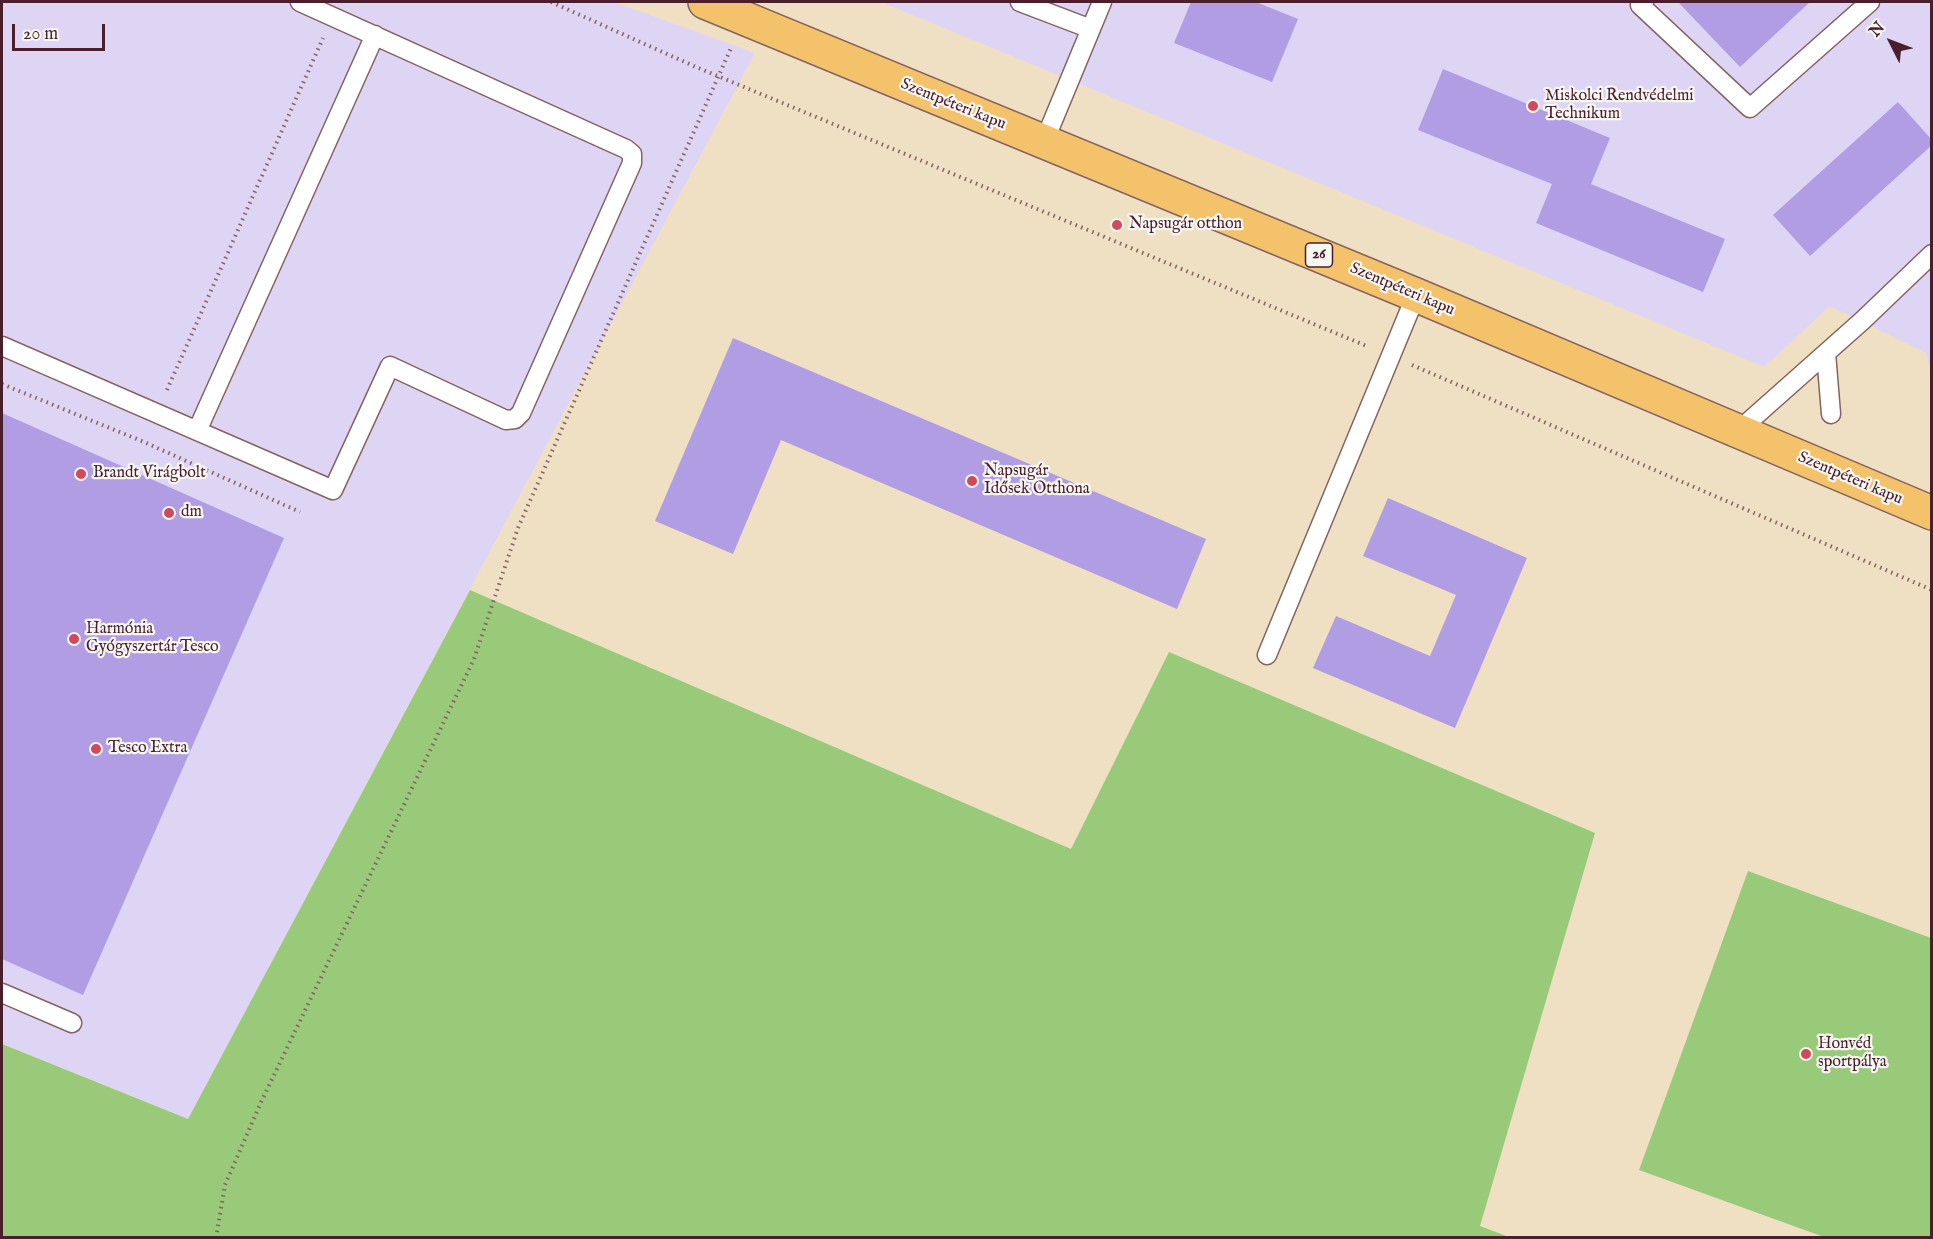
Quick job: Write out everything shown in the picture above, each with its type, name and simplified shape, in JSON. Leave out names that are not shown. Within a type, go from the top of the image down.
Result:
[{"type":"main road","name":"Szentpéteri kapu","points":[[705,2],[1416,295],[1932,513]]},
{"type":"lane","points":[[2,346],[333,490],[390,366],[506,420],[515,419],[521,413],[632,163],[632,154],[626,148],[300,2]]},
{"type":"lane","points":[[1020,2],[1090,29]]},
{"type":"lane","points":[[1044,142],[1102,2]]},
{"type":"lane","points":[[1644,2],[1640,5],[1750,108],[1870,2]]},
{"type":"lane","points":[[197,431],[375,35]]},
{"type":"lane","points":[[1737,432],[1932,254]]},
{"type":"lane","points":[[1267,655],[1416,295]]},
{"type":"lane","points":[[1826,353],[1830,414]]},
{"type":"lane","points":[[2,993],[72,1023]]},
{"type":"path","points":[[551,2],[718,76],[1248,295],[1932,590]]},
{"type":"path","points":[[144,442],[333,16]]},
{"type":"path","points":[[216,1238],[225,1185],[253,1121],[474,659],[518,528],[744,19]]},
{"type":"path","points":[[2,384],[144,442],[300,512]]},
{"type":"shaded area","points":[[2,2],[614,2],[755,53],[188,1119],[2,1044]]},
{"type":"shaded area","name":"Miskolci Rendvédelmi Technikum","points":[[881,2],[1931,2],[1931,374],[1926,353],[1830,306],[1764,367]]},
{"type":"green space","points":[[470,590],[1071,849],[1169,652],[1595,833],[1480,1226],[1509,1237],[2,1237],[2,1044],[188,1119]]},
{"type":"green space","name":"Honvéd sportpálya","points":[[1748,871],[1931,938],[1931,1237],[1824,1237],[1639,1170]]},
{"type":"building","points":[[1191,2],[1256,2],[1298,19],[1272,82],[1174,43]]},
{"type":"building","points":[[1678,2],[1810,2],[1740,67]]},
{"type":"building","points":[[1443,69],[1610,138],[1591,184],[1725,239],[1703,292],[1536,223],[1552,184],[1418,130]]},
{"type":"building","points":[[1898,102],[1932,140],[1932,145],[1810,256],[1773,215]]},
{"type":"building","name":"Napsugár Idősek Otthona","points":[[733,338],[1206,539],[1177,609],[781,440],[733,554],[655,521]]},
{"type":"building","name":"Tesco Extra","points":[[2,413],[284,538],[83,995],[2,959]]},
{"type":"building","points":[[1388,498],[1527,558],[1455,728],[1313,668],[1336,616],[1430,656],[1456,595],[1363,556]]},
{"type":"place","name":"Miskolci Rendvédelmi Technikum","points":[[1533,106]]},
{"type":"place","name":"Napsugár otthon","points":[[1117,225]]},
{"type":"place","name":"Brandt Virágbolt","points":[[81,474]]},
{"type":"place","name":"Napsugár Idősek Otthona","points":[[972,481]]},
{"type":"place","name":"dm","points":[[169,513]]},
{"type":"place","name":"Harmónia Gyógyszertár Tesco","points":[[74,639]]},
{"type":"place","name":"Tesco Extra","points":[[96,749]]},
{"type":"place","name":"Honvéd sportpálya","points":[[1806,1054]]}]
